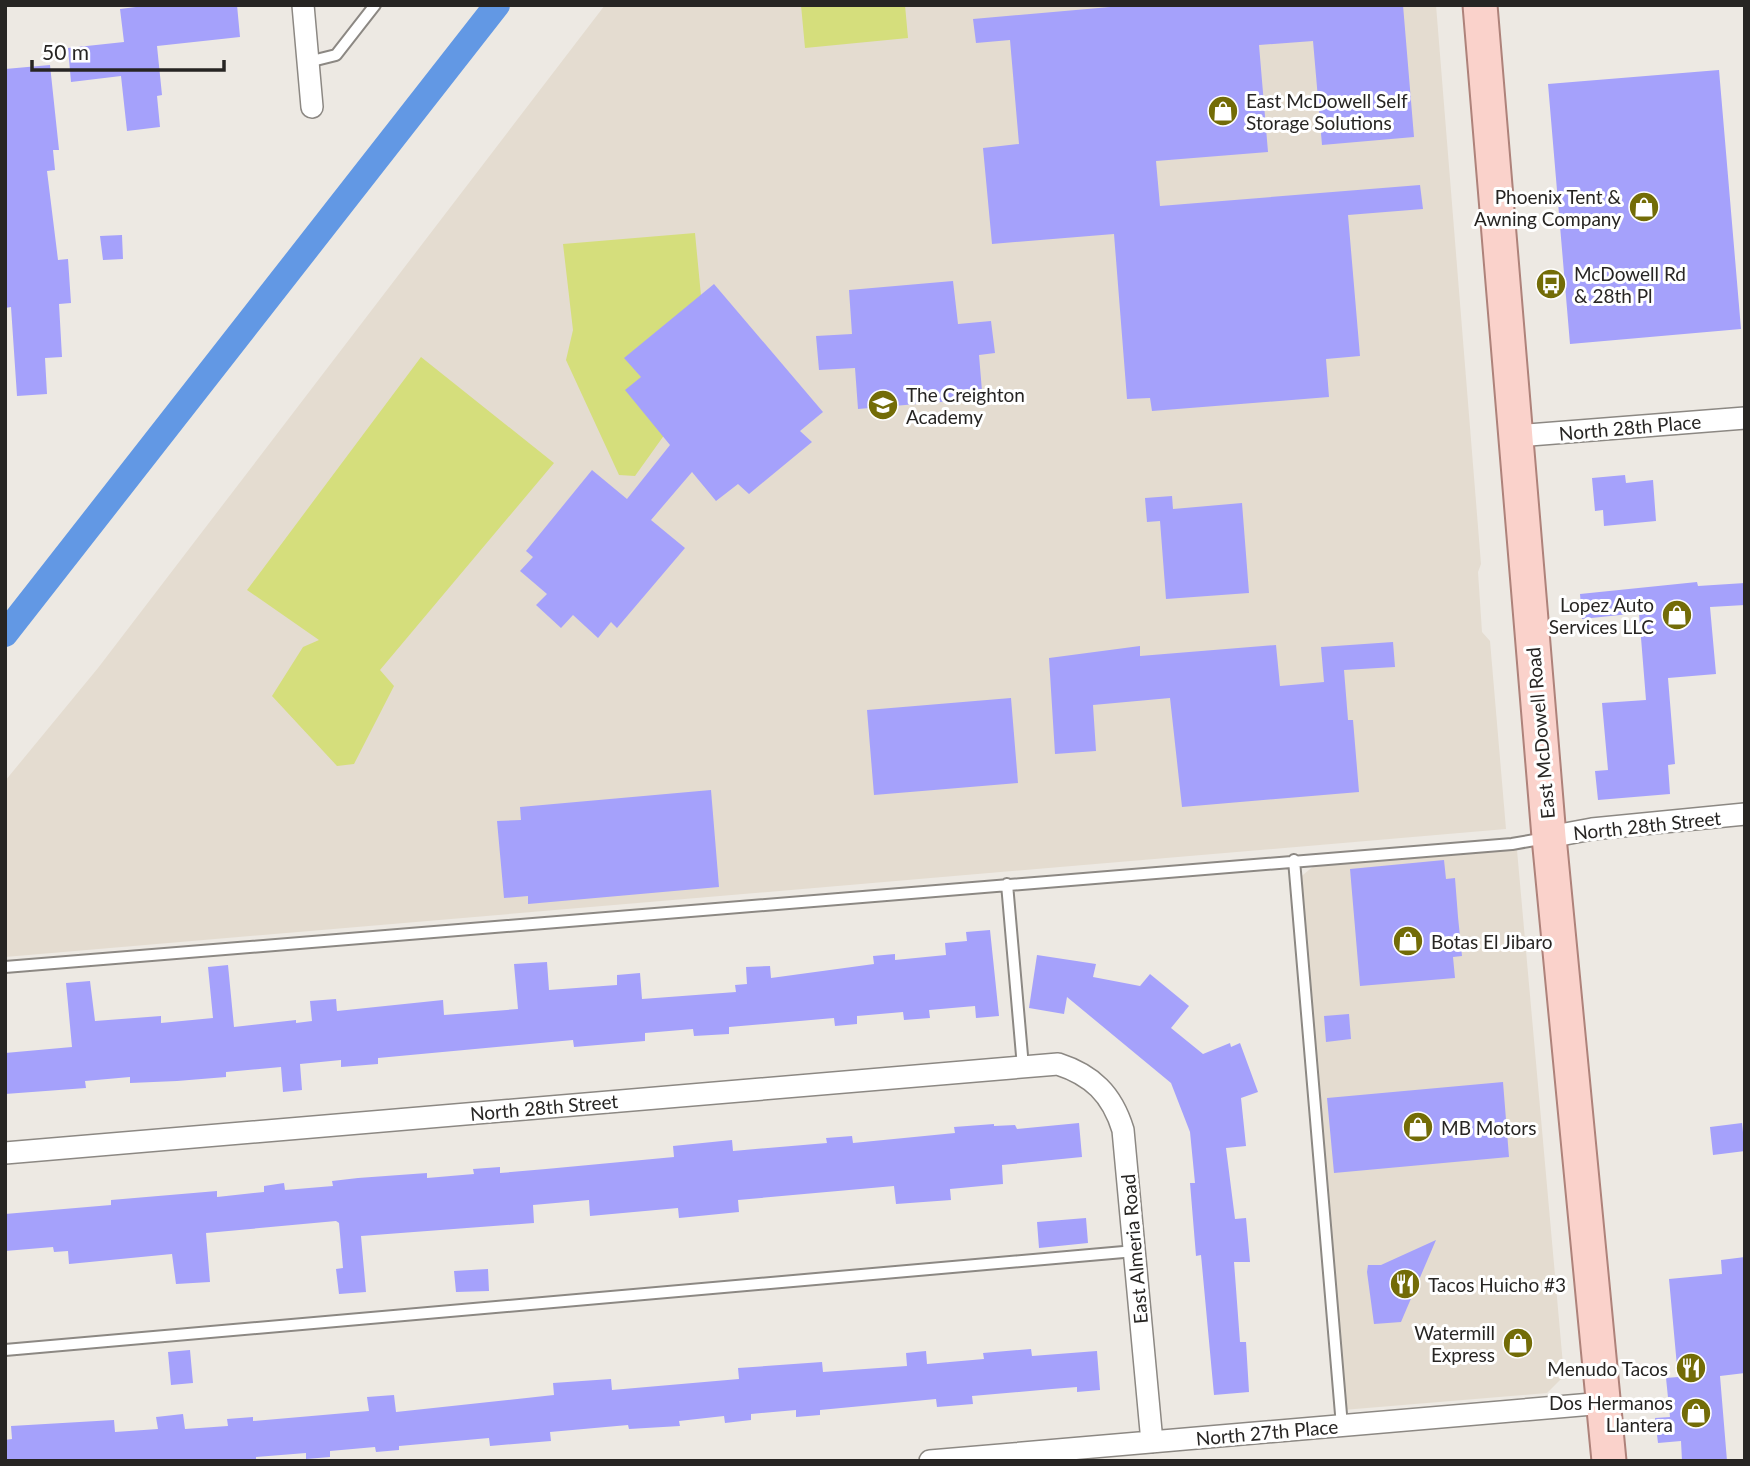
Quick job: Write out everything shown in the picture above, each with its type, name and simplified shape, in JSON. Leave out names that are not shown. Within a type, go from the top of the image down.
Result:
[{"type":"main road","name":"East McDowell Road","points":[[1480,5],[1549,837],[1609,1461]]},
{"type":"street","points":[[303,5],[312,107]]},
{"type":"street","name":"North 28th Place","points":[[1516,436],[1745,418]]},
{"type":"street","name":"North 28th Street","points":[[1549,837],[1592,829],[1745,814]]},
{"type":"street","name":"North 28th Street","points":[[5,1153],[1058,1064],[1082,1072]]},
{"type":"street","name":"East Almeria Road","points":[[1082,1072],[1104,1089],[1119,1118],[1153,1442]]},
{"type":"street","name":"North 27th Place","points":[[930,1461],[1604,1403]]},
{"type":"lane","points":[[308,62],[336,55],[375,5]]},
{"type":"lane","points":[[5,967],[1512,844],[1549,837]]},
{"type":"lane","points":[[1294,860],[1342,1426]]},
{"type":"lane","points":[[1007,884],[1023,1067]]},
{"type":"lane","points":[[5,1350],[1135,1251]]},
{"type":"shaded area","name":"The Creighton Academy","points":[[605,5],[1436,5],[1481,564],[1478,572],[1482,632],[1490,641],[1506,829],[5,957],[5,781],[98,668]]},
{"type":"shaded area","points":[[1517,850],[1564,1376],[1547,1393],[1343,1410],[1298,879],[1315,865]]},
{"type":"green space","points":[[801,5],[905,5],[908,38],[805,48]]},
{"type":"green space","points":[[695,233],[706,348],[680,413],[635,476],[619,475],[566,360],[573,330],[563,244]]},
{"type":"green space","points":[[421,357],[554,463],[380,670],[394,686],[354,764],[337,766],[272,696],[303,647],[319,640],[247,590]]},
{"type":"building","points":[[152,5],[237,5],[240,37],[157,46],[162,95],[157,96],[160,127],[127,131],[121,76],[71,82],[68,48],[124,42],[120,9]]},
{"type":"building","points":[[1133,5],[1403,5],[1414,137],[1322,145],[1313,41],[1259,45],[1268,152],[1156,161],[1160,206],[1420,185],[1423,209],[1348,215],[1360,356],[1326,359],[1329,397],[1152,411],[1150,398],[1127,399],[1114,234],[992,244],[983,148],[1019,144],[1010,40],[976,43],[973,19]]},
{"type":"building","points":[[50,65],[59,150],[53,150],[55,170],[47,171],[58,260],[68,259],[71,303],[59,304],[62,357],[45,358],[47,394],[17,396],[11,307],[5,308],[5,69]]},
{"type":"building","name":"Phoenix Tent & Awning Company","points":[[1719,70],[1741,329],[1570,344],[1548,84]]},
{"type":"building","points":[[122,235],[123,259],[103,260],[100,236]]},
{"type":"building","points":[[953,281],[958,324],[991,321],[995,353],[979,355],[982,391],[964,392],[964,400],[858,409],[855,368],[819,370],[816,336],[852,334],[849,290]]},
{"type":"building","points":[[714,284],[823,412],[800,431],[812,442],[749,494],[738,484],[716,501],[692,472],[651,520],[685,548],[617,628],[611,622],[598,638],[573,615],[561,628],[536,605],[547,594],[520,571],[533,557],[526,551],[592,470],[627,499],[670,445],[625,390],[641,377],[624,358]]},
{"type":"building","points":[[1625,475],[1626,483],[1653,480],[1656,521],[1604,526],[1603,510],[1595,511],[1592,478]]},
{"type":"building","points":[[1172,496],[1173,509],[1242,503],[1249,593],[1166,599],[1160,521],[1147,522],[1145,498]]},
{"type":"building","points":[[1697,582],[1698,586],[1745,583],[1745,605],[1710,607],[1716,674],[1668,678],[1675,764],[1668,765],[1670,794],[1598,800],[1595,771],[1608,770],[1602,703],[1646,700],[1639,613],[1582,619],[1580,594]]},
{"type":"building","points":[[1393,642],[1395,667],[1344,670],[1348,720],[1353,720],[1359,792],[1182,807],[1170,698],[1093,705],[1096,751],[1055,754],[1049,658],[1140,646],[1140,656],[1276,645],[1280,686],[1324,682],[1321,647]]},
{"type":"building","points":[[1011,698],[1018,783],[874,795],[867,710]]},
{"type":"building","points":[[711,790],[719,887],[528,904],[528,896],[504,898],[497,821],[521,820],[520,807]]},
{"type":"building","points":[[1444,860],[1446,879],[1455,878],[1462,956],[1453,957],[1455,978],[1360,986],[1350,869]]},
{"type":"building","points":[[990,930],[999,1016],[976,1018],[975,1006],[929,1010],[930,1018],[904,1020],[903,1012],[857,1016],[857,1024],[835,1026],[834,1018],[729,1027],[729,1034],[694,1036],[693,1029],[645,1033],[645,1041],[574,1047],[573,1040],[378,1058],[378,1064],[341,1067],[341,1060],[300,1064],[302,1090],[283,1092],[281,1067],[226,1072],[226,1077],[177,1081],[130,1083],[130,1077],[85,1081],[86,1088],[5,1094],[5,1053],[72,1047],[66,983],[90,981],[95,1021],[161,1016],[161,1023],[213,1018],[208,967],[228,965],[234,1027],[296,1020],[296,1023],[312,1021],[310,1001],[336,999],[337,1011],[443,1000],[444,1015],[518,1009],[514,964],[547,962],[549,990],[617,985],[617,975],[640,973],[642,999],[736,992],[735,985],[747,984],[746,967],[770,966],[771,978],[874,964],[873,956],[895,954],[895,960],[946,955],[945,943],[967,941],[966,932]]},
{"type":"building","points":[[1037,955],[1096,964],[1093,977],[1140,986],[1150,974],[1189,1006],[1171,1028],[1203,1054],[1230,1043],[1231,1047],[1240,1043],[1258,1092],[1241,1098],[1246,1146],[1226,1148],[1235,1219],[1246,1218],[1250,1262],[1234,1262],[1240,1342],[1246,1342],[1249,1392],[1214,1395],[1201,1255],[1196,1256],[1190,1183],[1195,1183],[1190,1132],[1171,1083],[1067,997],[1064,1014],[1029,1008]]},
{"type":"building","points":[[1349,1014],[1351,1039],[1326,1042],[1324,1016]]},
{"type":"building","name":"MB Motors","points":[[1503,1082],[1509,1157],[1334,1173],[1327,1098]]},
{"type":"building","points":[[1079,1123],[1082,1157],[1002,1165],[1003,1184],[950,1189],[951,1200],[896,1204],[894,1186],[738,1200],[739,1212],[679,1218],[678,1208],[590,1216],[589,1200],[533,1205],[534,1223],[361,1236],[366,1292],[339,1294],[336,1269],[343,1268],[339,1223],[336,1221],[206,1233],[210,1282],[176,1284],[172,1254],[69,1264],[68,1251],[54,1252],[53,1247],[5,1251],[5,1214],[111,1205],[111,1200],[217,1191],[217,1197],[264,1192],[264,1186],[284,1183],[285,1190],[333,1186],[332,1181],[358,1178],[427,1173],[427,1178],[474,1174],[473,1169],[500,1167],[500,1173],[674,1157],[673,1146],[732,1140],[733,1151],[827,1143],[826,1138],[852,1136],[853,1143],[955,1133],[954,1127],[994,1124],[1015,1125],[1017,1129]]},
{"type":"building","points":[[1742,1123],[1745,1151],[1713,1155],[1710,1127]]},
{"type":"building","points":[[1086,1218],[1088,1243],[1039,1248],[1037,1222]]},
{"type":"building","name":"Tacos Huicho #3","points":[[1436,1240],[1401,1322],[1374,1324],[1368,1265],[1381,1265]]},
{"type":"building","points":[[1745,1257],[1745,1373],[1720,1376],[1727,1461],[1682,1461],[1681,1441],[1658,1443],[1655,1418],[1670,1417],[1666,1378],[1678,1377],[1669,1279],[1722,1274],[1721,1260]]},
{"type":"building","points":[[488,1269],[489,1291],[456,1292],[454,1271]]},
{"type":"building","points":[[1031,1349],[1032,1356],[1097,1351],[1100,1390],[1077,1392],[1077,1387],[972,1396],[973,1404],[937,1407],[936,1399],[820,1410],[820,1415],[796,1417],[796,1410],[751,1414],[751,1420],[725,1423],[724,1416],[679,1421],[680,1426],[629,1429],[628,1425],[550,1432],[551,1441],[490,1446],[489,1438],[399,1446],[399,1450],[376,1452],[375,1447],[330,1451],[330,1457],[306,1459],[306,1453],[256,1457],[256,1461],[5,1461],[5,1440],[12,1439],[11,1426],[114,1420],[115,1432],[158,1429],[156,1417],[183,1414],[185,1429],[228,1426],[227,1419],[253,1417],[253,1421],[369,1411],[367,1397],[394,1395],[396,1412],[554,1395],[553,1383],[611,1379],[612,1390],[739,1379],[738,1368],[822,1362],[823,1372],[907,1366],[906,1353],[926,1351],[927,1364],[984,1359],[983,1353]]},
{"type":"building","points":[[190,1350],[193,1383],[171,1385],[168,1352]]},
{"type":"waterway","points":[[5,634],[497,5]]},
{"type":"place","name":"East McDowell Self Storage Solutions","points":[[1223,111]]},
{"type":"place","name":"Phoenix Tent & Awning Company","points":[[1644,207]]},
{"type":"place","name":"McDowell Rd & 28th Pl","points":[[1551,284]]},
{"type":"place","name":"The Creighton Academy","points":[[883,405]]},
{"type":"place","name":"Lopez Auto Services LLC","points":[[1677,615]]},
{"type":"place","name":"Botas El Jibaro","points":[[1408,941]]},
{"type":"place","name":"MB Motors","points":[[1418,1127]]},
{"type":"place","name":"Tacos Huicho #3","points":[[1405,1284]]},
{"type":"place","name":"Watermill Express","points":[[1518,1343]]},
{"type":"place","name":"Menudo Tacos","points":[[1691,1368]]},
{"type":"place","name":"Dos Hermanos Llantera","points":[[1696,1413]]}]
